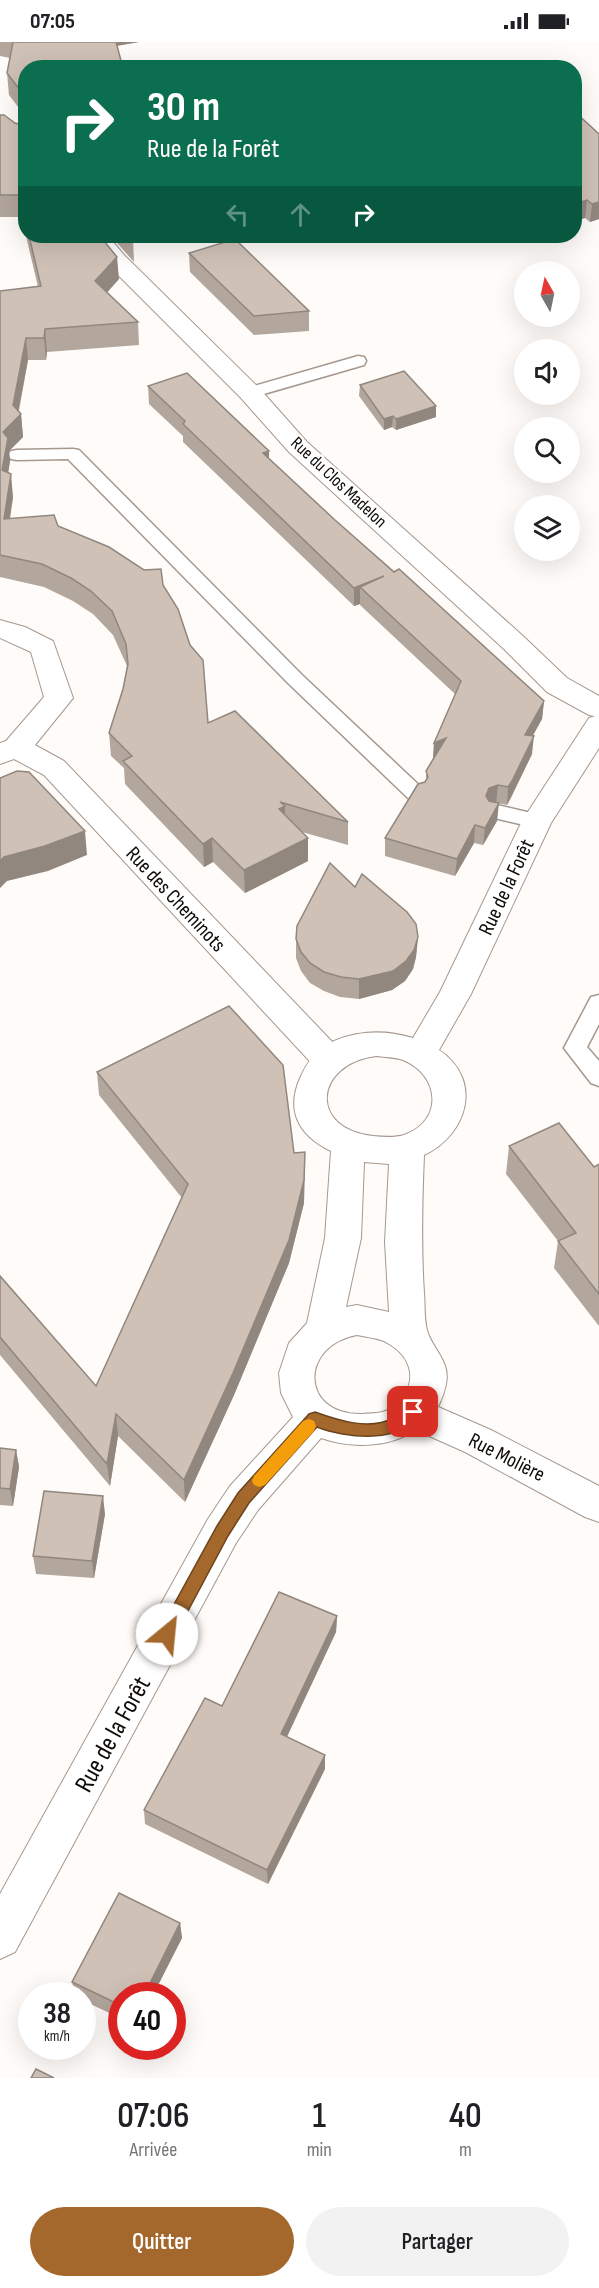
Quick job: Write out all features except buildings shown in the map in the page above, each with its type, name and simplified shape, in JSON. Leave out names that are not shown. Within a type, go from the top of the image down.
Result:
[{"type":"street","name":"Rue du Clos Madelon","points":[[102,243],[116,260],[250,393],[298,447],[514,643],[557,685],[599,708]]},
{"type":"street","name":"Rue des Cheminots","points":[[0,628],[43,647],[59,698],[8,751],[54,768],[328,1059]]},
{"type":"street","name":"Rue de la Forêt","points":[[420,1054],[455,994],[537,821],[599,725]]},
{"type":"street","points":[[376,1044],[399,1046],[420,1054],[436,1065],[447,1079],[451,1096],[449,1112],[441,1127],[426,1140],[407,1149],[387,1152],[367,1151],[348,1146],[329,1135],[315,1120],[309,1103],[310,1085],[328,1059],[353,1047],[376,1044]]},
{"type":"street","points":[[323,1330],[343,1238],[348,1146]]},
{"type":"street","points":[[407,1149],[403,1242],[409,1336]]},
{"type":"street","points":[[364,1320],[390,1326],[409,1336],[422,1350],[428,1366],[429,1383],[424,1398],[413,1412],[397,1425],[376,1430],[335,1428],[315,1419],[298,1393],[298,1361],[308,1344],[323,1330],[339,1323],[364,1320]]},
{"type":"street","name":"Rue Molière","points":[[413,1412],[478,1441],[599,1505]]},
{"type":"street","name":"Rue de la Forêt","points":[[0,1936],[222,1531],[244,1498],[315,1419]]},
{"type":"lane","points":[[250,393],[358,361]]},
{"type":"lane","points":[[17,455],[73,454],[295,679],[415,793]]},
{"type":"lane","points":[[496,812],[537,821]]},
{"type":"lane","points":[[599,1003],[575,1048],[599,1077]]},
{"type":"slow traffic","points":[[259,1481],[309,1426]]},
{"type":"route","points":[[167,1634],[222,1531],[244,1498],[315,1419],[335,1428],[376,1430],[397,1425],[413,1412]]}]
